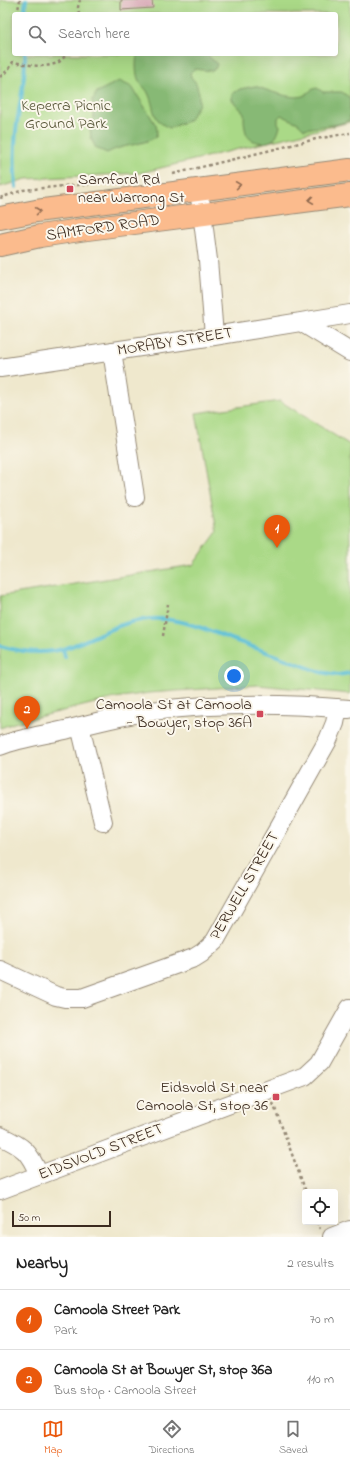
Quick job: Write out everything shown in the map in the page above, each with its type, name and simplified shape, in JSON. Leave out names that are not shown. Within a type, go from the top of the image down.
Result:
[{"type":"main road","name":"SAMFORD ROAD","points":[[0,218],[36,211],[350,170]]},
{"type":"main road","name":"SAMFORD ROAD","points":[[0,245],[40,236],[80,230],[350,195]]},
{"type":"street","points":[[199,190],[208,260],[214,336]]},
{"type":"street","name":"MORABY STREET","points":[[0,368],[350,314]]},
{"type":"street","points":[[301,322],[350,352]]},
{"type":"street","points":[[112,351],[135,497]]},
{"type":"street","points":[[0,746],[80,726],[177,708],[265,704],[301,705],[344,709]]},
{"type":"street","name":"PERWELL STREET","points":[[0,970],[56,996],[65,998],[82,998],[194,958],[202,953],[215,941],[344,709]]},
{"type":"street","points":[[80,726],[103,822]]},
{"type":"street","name":"EIDSVOLD STREET","points":[[0,1190],[305,1076],[319,1063],[350,1008]]},
{"type":"street","points":[[0,1136],[21,1146],[28,1153],[33,1160],[39,1176]]},
{"type":"street","points":[[332,1237],[350,1230]]},
{"type":"path","points":[[17,12],[20,0]]},
{"type":"path","points":[[79,12],[78,7],[80,0]]},
{"type":"path","points":[[0,77],[8,70],[13,62],[38,66],[53,64],[63,59],[65,56]]},
{"type":"path","points":[[168,175],[316,139],[350,133]]},
{"type":"path","points":[[0,198],[23,190],[75,185],[96,186]]},
{"type":"path","points":[[163,636],[168,604]]},
{"type":"path","points":[[268,1089],[305,1189]]},
{"type":"green space","name":"Keperra Picnic Ground Park","points":[[0,0],[350,0],[350,122],[140,173],[26,179],[0,187]]},
{"type":"green space","points":[[137,56],[208,56],[217,64],[212,71],[194,69],[190,73],[191,77],[196,83],[199,93],[199,104],[188,121],[170,128],[159,122],[156,117],[150,97],[138,78],[136,68]]},
{"type":"green space","points":[[119,81],[132,87],[156,125],[156,137],[107,153],[96,148],[91,139],[90,127],[94,117],[94,107],[92,101],[97,92]]},
{"type":"green space","points":[[255,86],[292,97],[303,96],[317,88],[323,92],[342,92],[350,98],[350,120],[339,124],[304,129],[298,123],[281,115],[278,118],[278,123],[280,126],[279,130],[277,136],[273,140],[262,143],[252,140],[247,135],[244,113],[232,100],[232,94],[240,89]]},
{"type":"green space","points":[[280,401],[350,445],[350,694],[258,685],[149,693],[115,698],[14,723],[0,728],[0,596],[193,565],[217,532],[196,413]]},
{"type":"building","points":[[121,0],[152,0],[153,8],[121,10]]},
{"type":"waterway","points":[[24,12],[26,0]]},
{"type":"waterway","points":[[16,187],[14,159],[15,138],[23,83],[25,56]]},
{"type":"waterway","points":[[0,646],[33,652],[58,650],[127,623],[138,620],[160,619],[182,622],[203,628],[320,672],[338,675],[350,673]]},
{"type":"waterway","points":[[63,649],[65,657]]},
{"type":"place","name":"Samford Rd near Warrong St","points":[[70,189]]},
{"type":"place","name":"Camoola Street Park","points":[[277,548]]},
{"type":"place","name":"Camoola St at Camoola - Bowyer, stop 36A","points":[[260,714]]},
{"type":"place","name":"Camoola St at Bowyer St, stop 36a","points":[[27,729]]},
{"type":"place","name":"Eidsvold St near Camoola St, stop 36","points":[[276,1097]]}]
